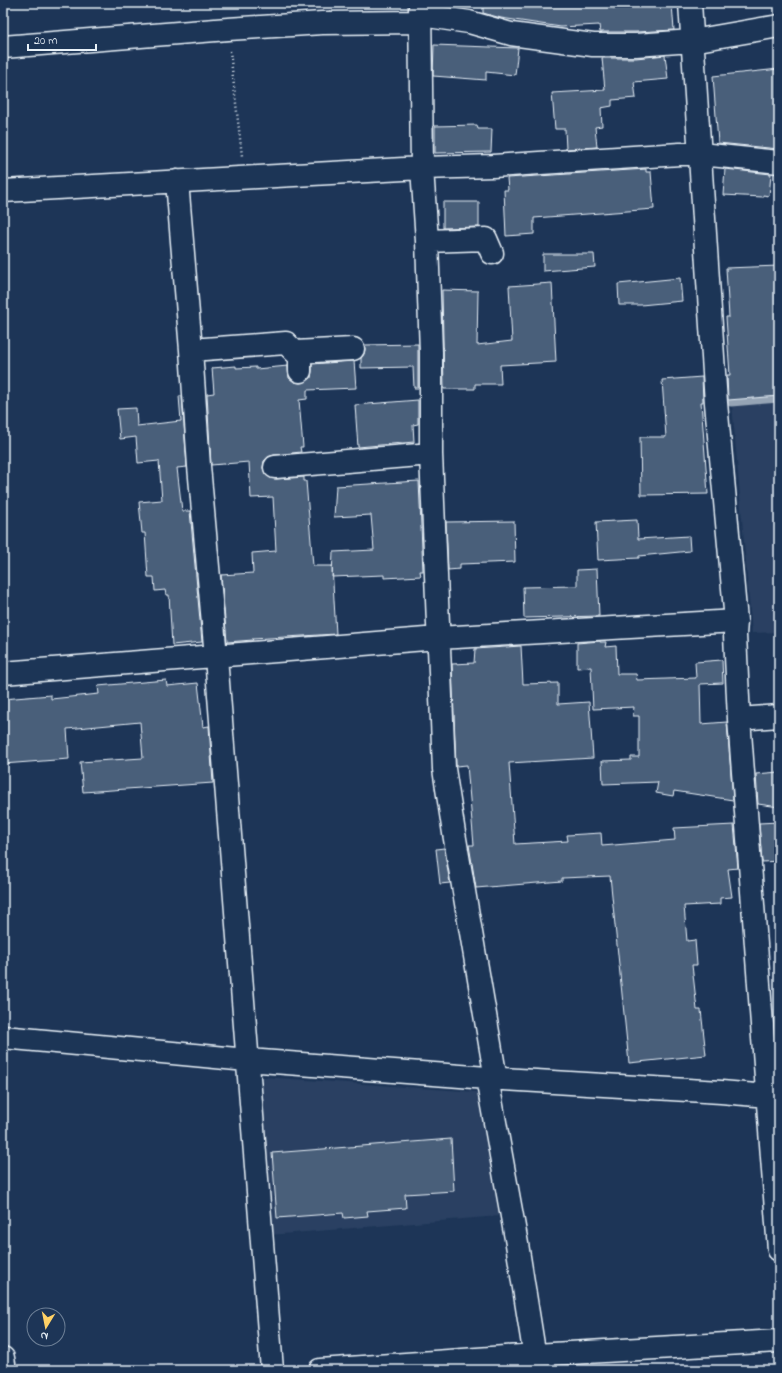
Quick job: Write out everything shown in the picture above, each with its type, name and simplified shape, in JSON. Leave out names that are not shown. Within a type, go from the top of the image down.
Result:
[{"type":"street","points":[[690,3],[716,403],[736,621],[735,635],[739,719],[774,1097],[779,1250]]},
{"type":"street","points":[[420,12],[422,168],[427,242],[431,352],[431,454],[444,769],[536,1362]]},
{"type":"street","points":[[3,47],[228,29],[322,24],[420,12],[428,16],[469,22],[510,34],[593,45],[636,45],[692,41],[779,26]]},
{"type":"street","points":[[3,191],[422,168],[493,166],[680,154],[700,154],[779,162]]},
{"type":"street","points":[[177,181],[272,1370]]},
{"type":"street","points":[[427,242],[486,239],[492,253]]},
{"type":"street","points":[[191,350],[286,343],[295,352],[300,362],[352,349]]},
{"type":"street","points":[[274,467],[431,454]]},
{"type":"street","points":[[3,673],[438,638],[736,621]]},
{"type":"street","points":[[739,719],[779,716]]},
{"type":"street","points":[[3,1038],[247,1060],[491,1079],[774,1097]]},
{"type":"street","points":[[320,1370],[536,1362],[779,1341]]},
{"type":"street","points":[[3,1358],[4,1370]]},
{"type":"path","points":[[228,29],[244,178]]},
{"type":"shaded area","points":[[779,402],[779,632],[752,633],[732,404]]},
{"type":"shaded area","points":[[263,1077],[476,1092],[481,1101],[499,1216],[269,1235],[257,1082]]},
{"type":"building","points":[[557,3],[612,3],[613,8],[672,4],[674,30],[600,32],[599,25],[561,27],[501,18],[483,13],[483,7]]},
{"type":"building","points":[[434,45],[518,48],[515,75],[486,72],[486,80],[433,76]]},
{"type":"building","points":[[665,55],[668,79],[634,82],[636,98],[612,100],[612,106],[601,108],[602,126],[595,127],[597,147],[566,149],[565,129],[555,129],[552,93],[605,90],[602,58],[636,58]]},
{"type":"building","points":[[779,69],[779,149],[718,143],[713,76]]},
{"type":"building","points":[[477,125],[478,129],[492,129],[491,152],[435,153],[435,126]]},
{"type":"building","points":[[646,169],[646,172],[651,172],[654,209],[534,218],[534,234],[506,236],[504,190],[508,190],[507,178]]},
{"type":"building","points":[[725,169],[771,174],[769,196],[723,195]]},
{"type":"building","points":[[443,202],[479,202],[479,227],[443,228]]},
{"type":"building","points":[[543,254],[594,254],[595,267],[543,271]]},
{"type":"building","points":[[779,266],[779,396],[728,400],[727,375],[730,375],[726,317],[729,317],[726,268]]},
{"type":"building","points":[[680,278],[682,301],[641,305],[619,305],[618,284]]},
{"type":"building","points":[[552,283],[556,362],[500,365],[501,384],[475,384],[475,389],[444,389],[442,290],[478,291],[477,345],[512,341],[509,286]]},
{"type":"building","points":[[418,344],[418,388],[414,388],[413,367],[361,368],[361,358],[365,349],[364,345]]},
{"type":"building","points":[[354,361],[356,388],[307,390],[307,399],[299,400],[303,447],[300,447],[301,452],[268,457],[264,461],[263,468],[265,474],[270,478],[304,477],[304,481],[306,481],[313,566],[332,566],[336,634],[227,642],[221,575],[253,573],[252,553],[276,551],[273,497],[251,498],[249,462],[211,465],[207,394],[214,393],[212,368],[236,366],[236,368],[256,367],[256,369],[288,366],[289,378],[294,382],[300,383],[306,382],[311,378],[312,364]]},
{"type":"building","points":[[702,377],[703,402],[701,402],[708,494],[641,495],[640,437],[666,437],[662,380]]},
{"type":"building","points":[[179,396],[182,396],[187,467],[177,468],[182,511],[190,511],[202,642],[172,645],[169,595],[166,595],[165,590],[155,591],[154,577],[148,577],[145,533],[142,533],[139,502],[162,500],[159,461],[138,463],[136,437],[120,439],[117,409],[136,408],[137,426],[181,421]]},
{"type":"building","points":[[418,400],[418,424],[413,425],[414,442],[358,447],[355,405]]},
{"type":"building","points":[[419,481],[423,571],[420,571],[421,576],[384,578],[384,575],[332,577],[333,552],[374,550],[371,515],[334,517],[336,486]]},
{"type":"building","points":[[637,520],[638,539],[689,536],[690,551],[639,556],[639,558],[598,560],[596,522]]},
{"type":"building","points":[[514,521],[515,562],[460,564],[460,569],[448,570],[446,522]]},
{"type":"building","points":[[597,569],[599,616],[524,618],[523,587],[577,586],[577,570]]},
{"type":"building","points":[[600,641],[606,642],[605,647],[616,646],[617,674],[636,674],[637,680],[696,678],[695,662],[722,660],[723,683],[700,684],[701,724],[727,722],[733,800],[674,791],[673,796],[656,793],[658,782],[603,784],[602,761],[631,760],[631,757],[639,757],[639,716],[633,716],[634,707],[593,709],[591,667],[577,668],[577,643]]},
{"type":"building","points":[[521,646],[523,684],[558,683],[558,704],[589,702],[593,758],[509,763],[515,844],[568,841],[567,835],[601,833],[602,846],[675,840],[674,828],[734,825],[738,868],[728,869],[732,897],[720,898],[720,904],[684,906],[687,941],[695,940],[697,965],[692,965],[697,1010],[701,1010],[706,1055],[629,1063],[610,876],[562,878],[562,881],[476,888],[469,845],[474,845],[467,765],[456,766],[452,664],[474,663],[475,649]]},
{"type":"building","points":[[166,680],[167,686],[198,683],[203,727],[209,726],[213,783],[83,792],[80,762],[143,758],[140,722],[67,729],[69,759],[3,764],[3,699],[51,695],[51,699],[99,694],[98,686]]},
{"type":"building","points":[[779,772],[779,807],[758,804],[756,774]]},
{"type":"building","points":[[779,822],[779,861],[762,862],[759,823]]},
{"type":"building","points":[[444,848],[450,883],[440,884],[436,849]]},
{"type":"building","points":[[451,1139],[454,1191],[405,1194],[406,1208],[367,1211],[368,1216],[344,1218],[343,1213],[277,1218],[272,1153]]},
{"type":"waterway","points":[[731,403],[779,399]]}]
